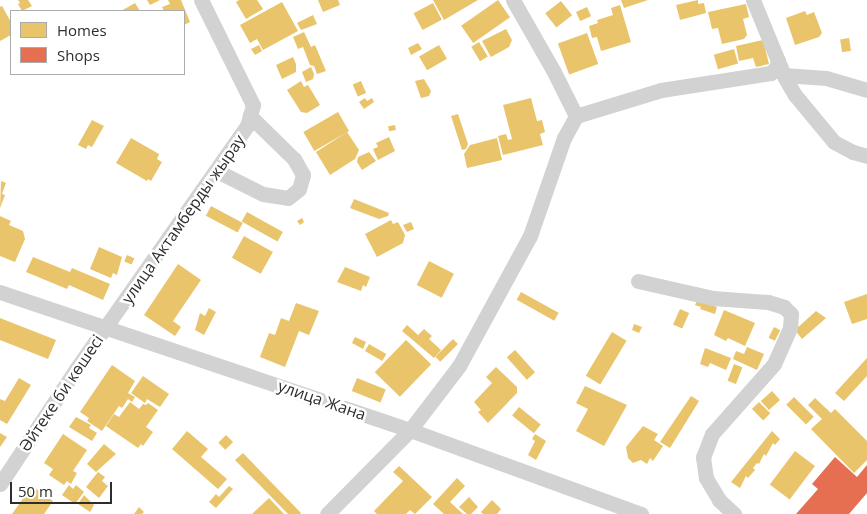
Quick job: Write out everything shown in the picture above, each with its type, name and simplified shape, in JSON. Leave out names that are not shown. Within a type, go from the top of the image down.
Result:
[{"type":"street","name":"улица Актамберды жырау","points":[[106,328],[217,171],[247,126],[250,116],[253,105],[201,0]]},
{"type":"street","points":[[513,0],[553,70],[576,116]]},
{"type":"street","points":[[753,0],[784,75],[795,95],[834,142],[853,152],[867,156]]},
{"type":"street","points":[[327,514],[410,430],[459,366],[530,236],[564,138],[576,116],[661,90],[771,73],[777,66],[778,60]]},
{"type":"street","points":[[784,75],[826,78],[867,90]]},
{"type":"street","points":[[217,171],[263,194],[288,198],[299,189],[302,175],[294,159],[250,116]]},
{"type":"street","points":[[638,281],[713,298],[768,302],[784,307],[791,314],[790,328],[774,364],[712,434],[703,457],[706,478],[719,500],[734,514]]},
{"type":"street","name":"улица Жана","points":[[0,292],[410,430],[641,514]]},
{"type":"street","name":"Әйтеке би көшесі","points":[[0,484],[76,369],[106,328]]},
{"type":"building: Homes","points":[[18,0],[28,0],[32,6],[21,10],[18,4],[20,3]]},
{"type":"building: Homes","points":[[147,0],[160,0],[150,5]]},
{"type":"building: Homes","points":[[168,0],[181,0],[190,22],[185,24],[185,10],[164,10],[162,7],[170,4]]},
{"type":"building: Homes","points":[[239,0],[257,0],[263,9],[246,19],[236,2]]},
{"type":"building: Homes","points":[[318,0],[338,0],[340,5],[323,12]]},
{"type":"building: Homes","points":[[433,0],[478,0],[444,20]]},
{"type":"building: Homes","points":[[498,0],[510,17],[473,43],[461,26]]},
{"type":"building: Homes","points":[[621,0],[648,0],[624,8]]},
{"type":"building: Homes","points":[[698,0],[698,4],[704,3],[706,13],[680,20],[676,5]]},
{"type":"building: Homes","points":[[561,1],[572,15],[556,27],[545,13]]},
{"type":"building: Homes","points":[[282,2],[298,31],[263,50],[257,39],[250,43],[240,25]]},
{"type":"building: Homes","points":[[135,3],[139,10],[123,10]]},
{"type":"building: Homes","points":[[433,3],[442,20],[422,30],[414,13]]},
{"type":"building: Homes","points":[[746,4],[749,17],[743,19],[747,35],[744,39],[722,44],[718,28],[712,29],[708,12]]},
{"type":"building: Homes","points":[[620,5],[631,42],[601,51],[597,37],[592,38],[589,26],[598,23],[597,20],[613,15],[611,8]]},
{"type":"building: Homes","points":[[2,6],[10,20],[10,36],[0,41],[0,7]]},
{"type":"building: Homes","points":[[587,7],[591,16],[580,21],[576,12]]},
{"type":"building: Homes","points":[[805,11],[807,15],[814,12],[822,33],[819,37],[795,45],[786,18]]},
{"type":"building: Homes","points":[[313,15],[317,24],[301,30],[297,23]]},
{"type":"building: Homes","points":[[506,29],[512,40],[509,47],[491,57],[482,41]]},
{"type":"building: Homes","points":[[304,32],[311,47],[315,45],[326,71],[317,74],[314,66],[310,65],[303,47],[298,49],[293,37]]},
{"type":"building: Homes","points":[[587,33],[598,64],[569,75],[558,44]]},
{"type":"building: Homes","points":[[849,38],[851,51],[842,52],[840,39]]},
{"type":"building: Homes","points":[[763,40],[769,64],[756,67],[753,58],[739,61],[736,46]]},
{"type":"building: Homes","points":[[479,42],[488,57],[480,61],[471,47]]},
{"type":"building: Homes","points":[[418,43],[422,49],[411,55],[408,48]]},
{"type":"building: Homes","points":[[259,45],[262,51],[255,55],[251,49]]},
{"type":"building: Homes","points":[[439,45],[447,59],[427,70],[419,56]]},
{"type":"building: Homes","points":[[734,49],[738,63],[718,69],[714,55]]},
{"type":"building: Homes","points":[[293,57],[296,64],[296,72],[282,79],[276,65]]},
{"type":"building: Homes","points":[[311,67],[314,74],[313,79],[306,82],[302,72]]},
{"type":"building: Homes","points":[[424,79],[431,91],[429,96],[421,98],[415,81]]},
{"type":"building: Homes","points":[[301,81],[304,87],[308,85],[320,105],[307,113],[301,112],[287,90]]},
{"type":"building: Homes","points":[[361,81],[366,93],[358,96],[353,85]]},
{"type":"building: Homes","points":[[365,98],[367,101],[372,98],[374,102],[364,109],[359,102]]},
{"type":"building: Homes","points":[[531,98],[537,121],[542,120],[545,132],[540,134],[543,145],[503,155],[498,136],[506,134],[508,140],[512,139],[503,105]]},
{"type":"building: Homes","points":[[338,112],[349,131],[314,151],[303,132]]},
{"type":"building: Homes","points":[[458,114],[468,144],[466,149],[462,150],[451,116]]},
{"type":"building: Homes","points":[[92,120],[104,126],[92,147],[88,145],[86,149],[78,145]]},
{"type":"building: Homes","points":[[395,125],[396,130],[389,131],[388,126]]},
{"type":"building: Homes","points":[[347,132],[359,150],[355,159],[330,175],[316,152]]},
{"type":"building: Homes","points":[[389,137],[395,151],[378,160],[373,149],[378,147],[376,143]]},
{"type":"building: Homes","points":[[131,138],[159,154],[157,159],[162,162],[151,181],[148,179],[147,181],[116,163]]},
{"type":"building: Homes","points":[[497,138],[502,160],[467,168],[464,154],[470,145]]},
{"type":"building: Homes","points":[[369,152],[376,161],[362,170],[357,162],[358,157]]},
{"type":"building: Homes","points":[[1,181],[6,183],[2,194],[5,195],[0,208]]},
{"type":"building: Homes","points":[[354,199],[389,213],[388,216],[379,219],[350,208]]},
{"type":"building: Homes","points":[[211,206],[243,223],[238,233],[206,216]]},
{"type":"building: Homes","points":[[247,212],[283,232],[278,241],[242,222]]},
{"type":"building: Homes","points":[[0,216],[11,221],[9,225],[23,231],[25,239],[15,262],[0,256]]},
{"type":"building: Homes","points":[[302,218],[304,222],[300,225],[297,221]]},
{"type":"building: Homes","points":[[391,220],[393,224],[398,222],[405,235],[403,243],[377,257],[365,234]]},
{"type":"building: Homes","points":[[411,222],[414,229],[407,232],[403,225]]},
{"type":"building: Homes","points":[[244,236],[273,252],[261,274],[232,258]]},
{"type":"building: Homes","points":[[99,247],[122,257],[117,275],[113,273],[111,278],[90,269]]},
{"type":"building: Homes","points":[[127,255],[134,258],[132,265],[124,261]]},
{"type":"building: Homes","points":[[33,257],[70,272],[72,268],[110,284],[103,300],[69,285],[67,289],[26,272]]},
{"type":"building: Homes","points":[[429,261],[454,274],[442,298],[417,285]]},
{"type":"building: Homes","points":[[178,264],[201,280],[173,321],[181,327],[175,336],[144,315]]},
{"type":"building: Homes","points":[[345,267],[370,277],[366,287],[363,285],[361,291],[337,282]]},
{"type":"building: Homes","points":[[521,292],[559,313],[554,321],[517,300]]},
{"type":"building: Homes","points":[[867,294],[867,319],[852,324],[844,302]]},
{"type":"building: Homes","points":[[697,301],[717,307],[715,314],[700,309],[701,307],[695,305]]},
{"type":"building: Homes","points":[[296,303],[319,311],[309,335],[299,331],[285,367],[260,357],[269,333],[275,335],[281,318],[289,321]]},
{"type":"building: Homes","points":[[209,308],[216,312],[204,335],[195,330],[200,313],[205,316]]},
{"type":"building: Homes","points":[[680,309],[689,313],[682,329],[673,325]]},
{"type":"building: Homes","points":[[724,310],[755,323],[745,346],[728,338],[726,341],[714,335]]},
{"type":"building: Homes","points":[[816,311],[826,318],[802,339],[795,330]]},
{"type":"building: Homes","points":[[0,318],[56,340],[48,359],[0,340]]},
{"type":"building: Homes","points":[[634,324],[642,327],[639,333],[632,330]]},
{"type":"building: Homes","points":[[407,325],[418,335],[424,329],[432,336],[429,339],[441,350],[434,358],[402,331]]},
{"type":"building: Homes","points":[[774,327],[780,330],[775,341],[769,338]]},
{"type":"building: Homes","points":[[612,332],[627,341],[600,384],[586,376]]},
{"type":"building: Homes","points":[[355,337],[366,342],[363,349],[352,343]]},
{"type":"building: Homes","points":[[453,339],[458,344],[440,362],[435,357]]},
{"type":"building: Homes","points":[[406,340],[431,364],[400,397],[375,372]]},
{"type":"building: Homes","points":[[369,344],[386,354],[382,361],[365,351]]},
{"type":"building: Homes","points":[[747,347],[764,354],[757,370],[733,359],[736,351],[744,354]]},
{"type":"building: Homes","points":[[705,348],[731,358],[726,370],[710,363],[708,367],[700,364]]},
{"type":"building: Homes","points":[[515,350],[535,372],[527,380],[507,357]]},
{"type":"building: Homes","points":[[867,358],[867,376],[844,401],[835,393]]},
{"type":"building: Homes","points":[[734,364],[742,367],[736,384],[728,381]]},
{"type":"building: Homes","points":[[112,365],[135,381],[128,393],[135,397],[132,402],[128,399],[122,408],[119,406],[102,431],[87,421],[89,418],[80,412]]},
{"type":"building: Homes","points":[[496,367],[517,387],[517,393],[488,423],[478,412],[481,410],[474,402],[492,383],[486,377]]},
{"type":"building: Homes","points":[[143,376],[169,394],[160,407],[147,399],[145,403],[131,393]]},
{"type":"building: Homes","points":[[19,378],[31,385],[7,424],[0,420],[0,399],[5,401]]},
{"type":"building: Homes","points":[[357,378],[386,390],[380,403],[352,391]]},
{"type":"building: Homes","points":[[585,386],[627,405],[604,446],[576,431],[588,409],[576,403]]},
{"type":"building: Homes","points":[[772,391],[780,400],[769,410],[761,401]]},
{"type":"building: Homes","points":[[691,396],[699,401],[670,448],[660,442]]},
{"type":"building: Homes","points":[[794,397],[814,417],[806,425],[786,405]]},
{"type":"building: Homes","points":[[815,398],[831,413],[835,409],[867,441],[867,460],[854,473],[811,429],[822,419],[808,405]]},
{"type":"building: Homes","points":[[130,402],[139,409],[143,404],[146,405],[148,403],[158,410],[146,427],[153,432],[143,446],[141,444],[138,448],[106,426],[114,414],[119,417]]},
{"type":"building: Homes","points":[[759,402],[770,413],[763,420],[752,409]]},
{"type":"building: Homes","points":[[519,407],[541,425],[534,433],[512,416]]},
{"type":"building: Homes","points":[[76,417],[91,425],[89,428],[97,433],[92,441],[69,427]]},
{"type":"building: Homes","points":[[643,426],[658,434],[654,440],[663,446],[653,461],[650,458],[647,464],[641,460],[633,463],[628,458],[626,447]]},
{"type":"building: Homes","points":[[187,431],[208,449],[201,457],[227,479],[218,489],[172,449]]},
{"type":"building: Homes","points":[[772,431],[780,439],[775,445],[773,443],[766,456],[764,454],[748,478],[746,476],[740,488],[731,482]]},
{"type":"building: Homes","points":[[0,433],[7,437],[0,447]]},
{"type":"building: Homes","points":[[63,434],[87,450],[73,471],[77,473],[71,484],[67,481],[64,485],[49,475],[53,469],[44,463]]},
{"type":"building: Homes","points":[[535,434],[546,441],[536,460],[528,455],[535,441],[532,439]]},
{"type":"building: Homes","points":[[226,435],[233,442],[225,450],[218,443]]},
{"type":"building: Homes","points":[[104,444],[116,454],[96,472],[87,464]]},
{"type":"building: Homes","points":[[795,451],[815,466],[790,500],[770,485]]},
{"type":"building: Homes","points":[[243,453],[300,514],[288,514],[235,460]]},
{"type":"building: Homes","points":[[399,466],[432,497],[415,514],[410,510],[406,514],[377,514],[374,511],[403,481],[393,472]]},
{"type":"building: Homes","points":[[98,472],[105,477],[102,481],[108,486],[99,498],[86,487]]},
{"type":"building: Homes","points":[[457,478],[465,486],[450,502],[463,514],[444,514],[433,504]]},
{"type":"building: Homes","points":[[69,485],[73,489],[76,485],[84,492],[75,504],[62,495]]},
{"type":"building: Homes","points":[[32,486],[53,501],[44,514],[12,514]]},
{"type":"building: Homes","points":[[229,486],[233,489],[216,508],[209,502],[216,494],[219,497]]},
{"type":"building: Homes","points":[[84,495],[94,505],[90,512],[78,504]]},
{"type":"building: Homes","points":[[469,497],[478,507],[471,514],[467,514],[459,507]]},
{"type":"building: Homes","points":[[269,498],[284,514],[252,514]]},
{"type":"building: Homes","points":[[492,500],[501,509],[497,514],[483,514],[481,512]]},
{"type":"building: Homes","points":[[139,507],[144,512],[142,514],[134,514]]},
{"type":"building: Shops","points":[[835,457],[857,477],[867,465],[867,493],[849,514],[796,514],[818,489],[812,484]]}]
